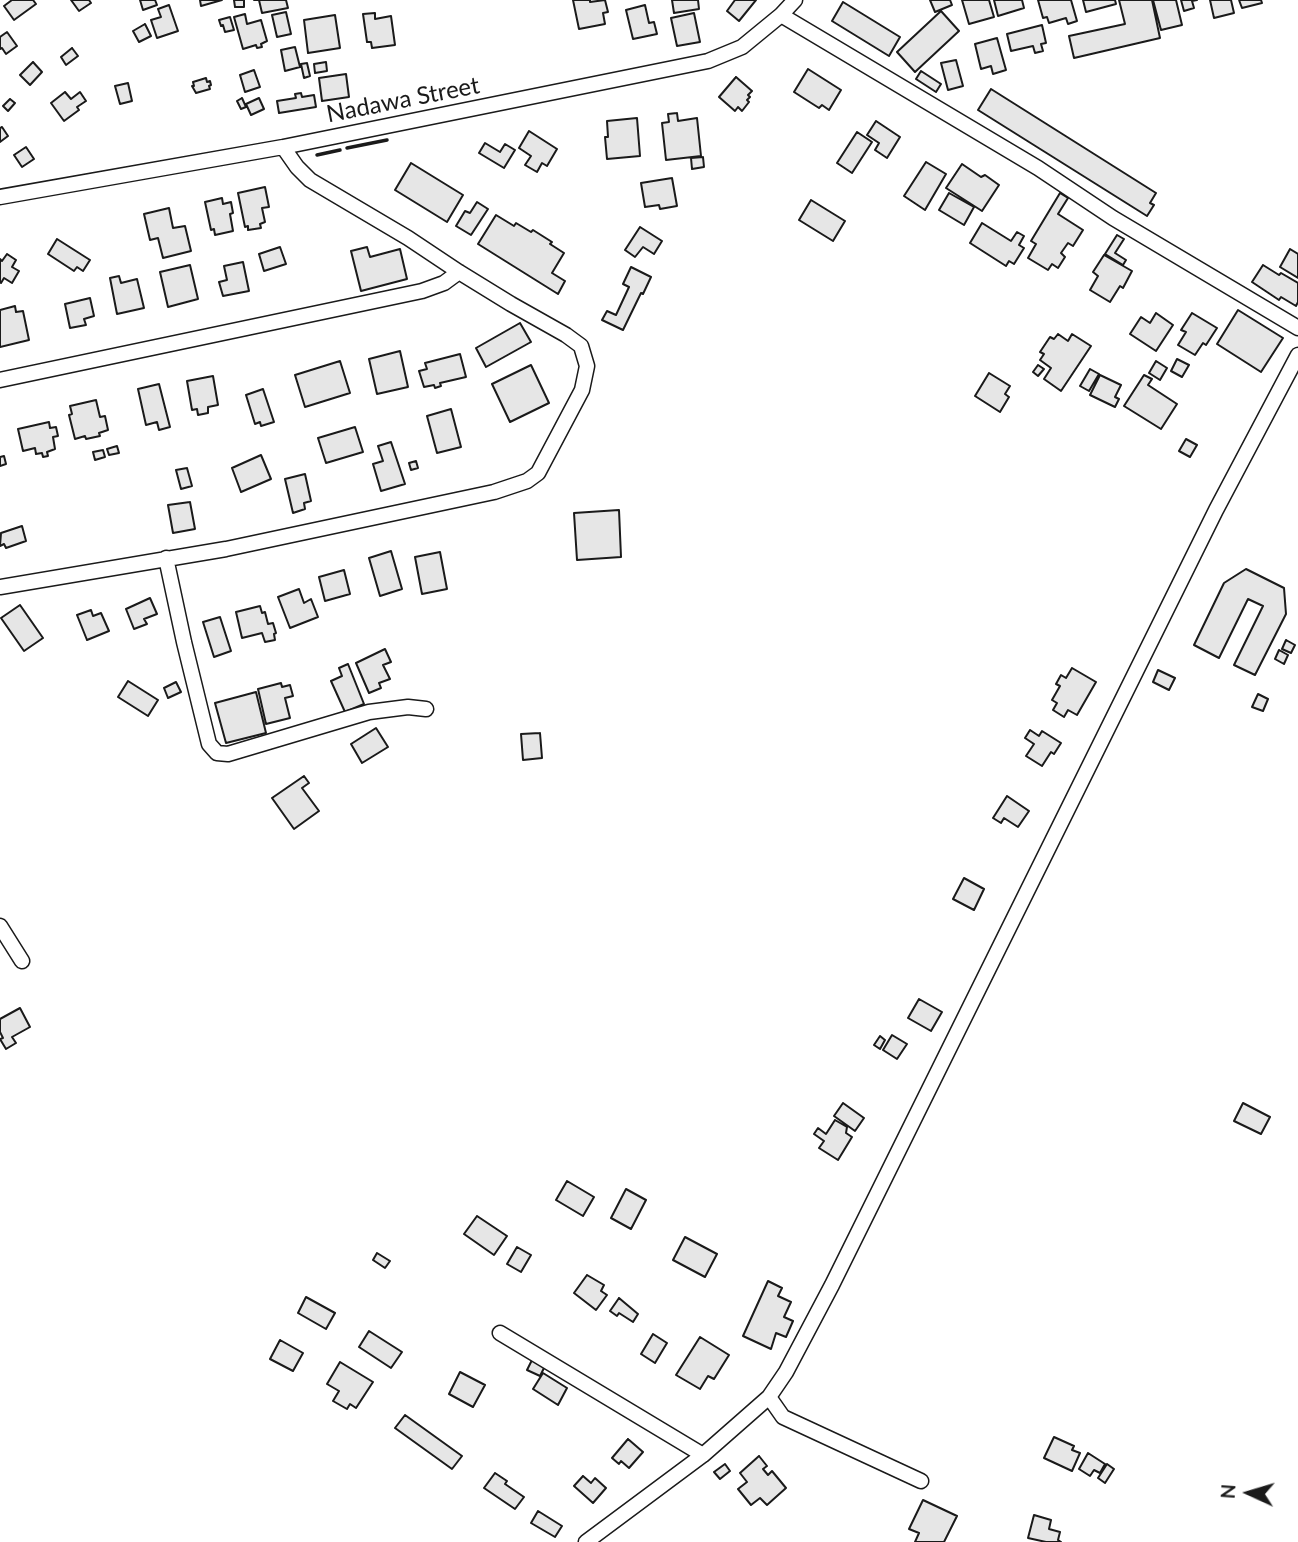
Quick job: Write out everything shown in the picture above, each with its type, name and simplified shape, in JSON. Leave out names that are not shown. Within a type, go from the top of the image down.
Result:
[{"type":"street","name":"Nadawa Street","points":[[0,197],[283,147],[708,61],[742,47],[795,0]]},
{"type":"street","points":[[781,15],[1038,168],[1113,218],[1298,328]]},
{"type":"street","points":[[0,587],[226,549],[494,492],[527,481],[538,473],[582,390],[587,366],[581,346],[310,180],[283,147]]},
{"type":"street","points":[[0,380],[422,291],[444,284],[459,272]]},
{"type":"street","points":[[586,1542],[703,1455],[769,1396],[786,1372],[832,1285],[1210,522],[1298,355]]},
{"type":"street","points":[[166,558],[209,744],[217,752],[228,754],[369,712],[426,709]]},
{"type":"street","points":[[0,926],[22,961]]},
{"type":"street","points":[[500,1333],[703,1455]]},
{"type":"street","points":[[769,1396],[783,1417],[921,1481]]},
{"type":"building","points":[[12,0],[33,0],[36,4],[14,20],[4,6]]},
{"type":"building","points":[[71,0],[89,0],[91,3],[79,11]]},
{"type":"building","points":[[140,0],[155,0],[157,5],[143,10]]},
{"type":"building","points":[[200,0],[222,0],[201,6]]},
{"type":"building","points":[[234,0],[244,0],[244,7],[235,7]]},
{"type":"building","points":[[259,0],[286,0],[288,8],[262,13]]},
{"type":"building","points":[[573,0],[605,0],[608,12],[603,13],[605,24],[579,29]]},
{"type":"building","points":[[672,0],[698,0],[699,9],[674,13]]},
{"type":"building","points":[[735,0],[756,0],[739,21],[727,11]]},
{"type":"building","points":[[930,0],[950,0],[952,5],[935,12]]},
{"type":"building","points":[[962,0],[989,0],[994,17],[969,24]]},
{"type":"building","points":[[994,0],[1022,0],[1024,8],[998,16]]},
{"type":"building","points":[[1038,0],[1071,0],[1077,21],[1068,24],[1066,18],[1049,23],[1047,17],[1043,18]]},
{"type":"building","points":[[1083,0],[1115,0],[1116,4],[1086,12]]},
{"type":"building","points":[[1119,0],[1152,0],[1160,38],[1074,58],[1069,36],[1125,24]]},
{"type":"building","points":[[1153,0],[1176,0],[1182,25],[1161,30]]},
{"type":"building","points":[[1181,0],[1197,0],[1192,1],[1194,8],[1184,11]]},
{"type":"building","points":[[1210,0],[1231,0],[1234,13],[1214,18]]},
{"type":"building","points":[[1239,0],[1261,0],[1262,3],[1242,8]]},
{"type":"building","points":[[843,2],[900,37],[889,56],[832,21]]},
{"type":"building","points":[[169,5],[178,31],[157,38],[151,20],[161,17],[158,9]]},
{"type":"building","points":[[645,5],[649,23],[654,22],[657,34],[633,39],[626,10]]},
{"type":"building","points":[[941,11],[959,31],[915,72],[897,52]]},
{"type":"building","points":[[286,12],[291,34],[277,37],[272,15]]},
{"type":"building","points":[[375,13],[375,19],[391,16],[395,45],[372,48],[371,42],[367,42],[363,14]]},
{"type":"building","points":[[694,13],[700,42],[677,46],[671,18]]},
{"type":"building","points":[[245,14],[247,24],[261,20],[267,41],[261,44],[262,47],[257,48],[256,45],[243,49],[234,17]]},
{"type":"building","points":[[335,15],[340,48],[308,53],[304,20]]},
{"type":"building","points":[[230,17],[234,30],[225,32],[219,20]]},
{"type":"building","points":[[145,24],[151,36],[139,42],[133,31]]},
{"type":"building","points":[[1042,25],[1046,43],[1041,44],[1043,51],[1035,53],[1033,46],[1011,51],[1007,34]]},
{"type":"building","points":[[7,32],[17,46],[6,54],[0,49],[0,37]]},
{"type":"building","points":[[997,38],[1006,70],[993,74],[991,66],[981,69],[975,44]]},
{"type":"building","points":[[295,47],[300,67],[285,71],[281,50]]},
{"type":"building","points":[[72,48],[78,56],[66,65],[61,57]]},
{"type":"building","points":[[956,60],[963,86],[948,90],[941,63]]},
{"type":"building","points":[[33,62],[42,72],[30,85],[20,75]]},
{"type":"building","points":[[326,62],[327,71],[315,73],[314,64]]},
{"type":"building","points":[[307,63],[310,76],[304,78],[301,64]]},
{"type":"building","points":[[808,69],[841,90],[829,110],[822,105],[819,108],[794,92]]},
{"type":"building","points":[[254,70],[260,87],[245,92],[240,75]]},
{"type":"building","points":[[921,71],[941,84],[936,92],[916,79]]},
{"type":"building","points":[[346,74],[349,97],[322,101],[319,78]]},
{"type":"building","points":[[736,77],[752,91],[748,95],[749,102],[742,111],[738,107],[735,111],[719,97]]},
{"type":"building","points":[[206,78],[207,82],[210,81],[210,89],[196,93],[193,82]]},
{"type":"building","points":[[128,83],[132,101],[120,104],[115,86]]},
{"type":"building","points":[[991,89],[1156,193],[1150,203],[1154,205],[1147,216],[978,110]]},
{"type":"building","points":[[65,92],[71,99],[80,92],[86,101],[64,121],[51,103]]},
{"type":"building","points":[[301,93],[302,97],[314,95],[316,107],[279,113],[277,101],[296,98],[295,94]]},
{"type":"building","points":[[242,98],[246,107],[241,109],[237,101]]},
{"type":"building","points":[[259,98],[264,109],[251,115],[246,104]]},
{"type":"building","points":[[10,99],[15,103],[8,111],[3,106]]},
{"type":"building","points":[[677,113],[678,121],[697,118],[701,156],[666,160],[662,123],[669,122],[668,114]]},
{"type":"building","points":[[637,118],[640,156],[607,159],[607,121]]},
{"type":"building","points":[[876,121],[900,137],[887,158],[875,150],[879,143],[867,135]]},
{"type":"building","points":[[2,127],[8,136],[0,142],[0,128]]},
{"type":"building","points":[[529,131],[557,149],[547,166],[542,163],[537,172],[525,165],[531,156],[519,148]]},
{"type":"building","points":[[857,132],[872,142],[852,173],[837,163]]},
{"type":"building","points":[[485,143],[500,152],[505,144],[515,150],[504,168],[479,153]]},
{"type":"building","points":[[26,147],[34,159],[22,167],[14,155]]},
{"type":"building","points":[[703,157],[704,167],[692,169],[691,158]]},
{"type":"building","points":[[926,162],[946,174],[925,210],[904,196]]},
{"type":"building","points":[[411,163],[463,195],[447,222],[395,190]]},
{"type":"building","points":[[962,164],[999,185],[982,211],[946,188]]},
{"type":"building","points":[[672,178],[677,206],[660,209],[659,205],[645,207],[641,183]]},
{"type":"building","points":[[265,187],[269,207],[262,208],[265,222],[260,224],[261,228],[248,230],[248,226],[245,227],[238,193]]},
{"type":"building","points":[[949,193],[974,207],[964,225],[939,210]]},
{"type":"building","points":[[1060,193],[1068,198],[1058,214],[1083,230],[1073,246],[1068,243],[1061,253],[1065,257],[1058,268],[1052,264],[1048,270],[1028,258],[1036,244],[1031,241]]},
{"type":"building","points":[[222,198],[223,204],[231,202],[233,231],[215,235],[214,229],[211,230],[205,202]]},
{"type":"building","points":[[811,200],[845,221],[833,241],[799,220]]},
{"type":"building","points":[[477,202],[488,209],[471,235],[456,226],[465,211],[470,213]]},
{"type":"building","points":[[169,208],[173,228],[185,226],[191,251],[163,258],[158,238],[150,240],[144,214]]},
{"type":"building","points":[[496,215],[514,226],[516,223],[531,232],[533,230],[564,253],[552,273],[565,281],[558,294],[478,244]]},
{"type":"building","points":[[982,223],[1011,241],[1017,232],[1024,236],[1019,245],[1024,248],[1014,264],[1009,261],[1006,266],[970,243]]},
{"type":"building","points":[[640,227],[662,241],[654,254],[643,247],[635,257],[625,250]]},
{"type":"building","points":[[1117,235],[1124,239],[1115,253],[1126,260],[1123,265],[1105,254]]},
{"type":"building","points":[[57,239],[90,260],[83,271],[77,267],[74,271],[48,254]]},
{"type":"building","points":[[280,247],[286,264],[264,271],[259,254]]},
{"type":"building","points":[[367,247],[370,257],[400,249],[407,279],[361,291],[351,251]]},
{"type":"building","points":[[1290,249],[1298,254],[1298,278],[1280,267]]},
{"type":"building","points":[[7,254],[16,260],[12,267],[19,271],[12,283],[4,278],[1,283],[0,259],[2,261]]},
{"type":"building","points":[[1104,255],[1132,271],[1123,288],[1120,286],[1110,302],[1090,290],[1098,276],[1093,272]]},
{"type":"building","points":[[243,262],[249,291],[223,296],[219,282],[227,280],[224,266]]},
{"type":"building","points":[[190,265],[198,299],[168,307],[160,272]]},
{"type":"building","points":[[1263,265],[1298,283],[1296,306],[1281,297],[1279,300],[1252,282]]},
{"type":"building","points":[[631,267],[651,277],[623,330],[602,320],[607,311],[616,315],[629,287],[623,284]]},
{"type":"building","points":[[119,276],[121,283],[137,279],[144,308],[117,314],[110,278]]},
{"type":"building","points":[[90,298],[94,316],[84,319],[86,325],[70,328],[65,304]]},
{"type":"building","points":[[15,306],[16,312],[23,311],[29,340],[0,347],[0,310]]},
{"type":"building","points":[[1238,310],[1283,338],[1261,372],[1217,344]]},
{"type":"building","points":[[1156,313],[1173,325],[1156,351],[1130,334],[1141,317],[1150,323]]},
{"type":"building","points":[[1192,313],[1217,328],[1206,345],[1203,343],[1195,355],[1178,345],[1186,332],[1181,330]]},
{"type":"building","points":[[520,323],[531,342],[486,367],[476,348]]},
{"type":"building","points":[[1058,334],[1068,341],[1072,334],[1091,346],[1061,391],[1044,379],[1051,368],[1040,360],[1044,354],[1040,352],[1050,337],[1054,339]]},
{"type":"building","points":[[400,351],[408,387],[377,394],[369,359]]},
{"type":"building","points":[[460,354],[466,377],[440,383],[441,386],[435,388],[434,385],[424,387],[419,371],[427,369],[425,363]]},
{"type":"building","points":[[1177,359],[1189,365],[1182,377],[1171,371]]},
{"type":"building","points":[[340,361],[350,393],[305,407],[295,375]]},
{"type":"building","points":[[1156,361],[1167,368],[1160,380],[1149,373]]},
{"type":"building","points":[[531,365],[549,403],[510,422],[492,384]]},
{"type":"building","points":[[1038,365],[1044,369],[1038,376],[1033,372]]},
{"type":"building","points":[[1090,369],[1099,374],[1089,391],[1080,386]]},
{"type":"building","points":[[989,373],[1010,386],[1005,394],[1009,397],[1000,412],[975,396]]},
{"type":"building","points":[[1100,375],[1121,385],[1115,397],[1119,399],[1115,407],[1090,395]]},
{"type":"building","points":[[1144,375],[1152,379],[1148,385],[1177,404],[1161,429],[1124,406]]},
{"type":"building","points":[[213,376],[218,405],[208,407],[208,413],[198,415],[197,409],[192,410],[187,381]]},
{"type":"building","points":[[159,384],[170,427],[159,430],[157,422],[146,425],[138,389]]},
{"type":"building","points":[[263,389],[274,422],[261,426],[260,422],[255,424],[246,395]]},
{"type":"building","points":[[96,400],[100,417],[105,416],[108,430],[99,433],[100,436],[75,439],[69,415],[72,414],[70,406]]},
{"type":"building","points":[[451,409],[461,447],[437,453],[427,416]]},
{"type":"building","points":[[49,422],[50,428],[56,427],[58,436],[53,437],[55,449],[43,457],[42,453],[36,454],[35,448],[23,451],[18,429]]},
{"type":"building","points":[[355,427],[363,452],[326,463],[318,438]]},
{"type":"building","points":[[1186,439],[1197,445],[1190,457],[1179,451]]},
{"type":"building","points":[[391,442],[405,484],[381,491],[373,464],[383,461],[378,446]]},
{"type":"building","points":[[117,446],[119,453],[109,455],[107,449]]},
{"type":"building","points":[[103,450],[105,457],[95,460],[93,452]]},
{"type":"building","points":[[261,455],[271,479],[241,492],[232,468]]},
{"type":"building","points":[[4,456],[6,464],[0,466],[0,457]]},
{"type":"building","points":[[416,461],[418,468],[411,470],[409,463]]},
{"type":"building","points":[[187,468],[192,486],[181,489],[176,470]]},
{"type":"building","points":[[305,474],[311,501],[304,503],[305,509],[293,513],[285,479]]},
{"type":"building","points":[[190,502],[195,529],[173,533],[168,505]]},
{"type":"building","points":[[619,510],[621,557],[577,560],[574,513]]},
{"type":"building","points":[[22,526],[26,541],[6,548],[4,544],[0,546],[1,533]]},
{"type":"building","points":[[391,551],[402,589],[380,596],[369,558]]},
{"type":"building","points":[[440,552],[447,589],[422,594],[415,557]]},
{"type":"building","points":[[1246,569],[1284,588],[1286,614],[1255,675],[1234,665],[1263,606],[1248,599],[1219,658],[1194,645],[1224,583]]},
{"type":"building","points":[[344,570],[350,594],[325,601],[319,577]]},
{"type":"building","points":[[299,589],[304,603],[311,599],[318,617],[290,628],[278,597]]},
{"type":"building","points":[[150,598],[157,614],[144,619],[147,624],[134,629],[126,609]]},
{"type":"building","points":[[20,605],[43,638],[24,651],[1,618]]},
{"type":"building","points":[[260,606],[262,613],[265,612],[268,624],[273,623],[275,640],[265,642],[262,633],[242,638],[236,612]]},
{"type":"building","points":[[91,610],[93,616],[101,613],[109,631],[87,640],[77,615]]},
{"type":"building","points":[[220,617],[231,651],[214,657],[203,622]]},
{"type":"building","points":[[1286,640],[1295,645],[1291,653],[1282,649]]},
{"type":"building","points":[[385,649],[391,662],[383,665],[390,679],[379,683],[381,688],[369,693],[356,663]]},
{"type":"building","points":[[1279,650],[1288,655],[1284,664],[1275,659]]},
{"type":"building","points":[[348,664],[364,704],[345,712],[331,681],[342,676],[339,668]]},
{"type":"building","points":[[1072,668],[1096,682],[1077,715],[1068,710],[1064,717],[1053,710],[1057,703],[1052,700],[1060,686],[1056,684],[1061,675],[1066,678]]},
{"type":"building","points":[[1158,670],[1175,678],[1169,690],[1153,682]]},
{"type":"building","points":[[128,681],[158,700],[148,716],[118,697]]},
{"type":"building","points":[[176,682],[181,692],[168,698],[164,688]]},
{"type":"building","points":[[281,683],[282,687],[290,685],[293,696],[285,698],[290,718],[266,724],[258,689]]},
{"type":"building","points":[[256,692],[266,733],[226,743],[215,703]]},
{"type":"building","points":[[1258,694],[1268,699],[1263,711],[1252,707]]},
{"type":"building","points":[[376,728],[388,747],[362,763],[351,744]]},
{"type":"building","points":[[1030,730],[1039,736],[1042,731],[1061,743],[1042,766],[1026,756],[1034,744],[1025,738]]},
{"type":"building","points":[[540,733],[542,758],[523,760],[521,734]]},
{"type":"building","points":[[304,776],[309,783],[302,788],[319,811],[294,829],[272,798]]},
{"type":"building","points":[[1007,796],[1029,811],[1018,827],[1004,818],[1001,823],[993,818]]},
{"type":"building","points":[[964,878],[984,889],[974,910],[953,899]]},
{"type":"building","points":[[919,999],[942,1012],[931,1031],[908,1018]]},
{"type":"building","points":[[20,1008],[30,1027],[12,1037],[16,1043],[6,1049],[0,1039],[3,1038],[0,1019]]},
{"type":"building","points":[[892,1035],[907,1044],[897,1059],[883,1050]]},
{"type":"building","points":[[880,1036],[885,1040],[880,1049],[874,1045]]},
{"type":"building","points":[[843,1103],[864,1118],[855,1131],[834,1116]]},
{"type":"building","points":[[1243,1103],[1270,1117],[1261,1134],[1234,1121]]},
{"type":"building","points":[[835,1120],[847,1127],[846,1133],[852,1137],[838,1160],[819,1148],[824,1141],[814,1134],[818,1128],[826,1134]]},
{"type":"building","points":[[567,1181],[594,1197],[583,1216],[556,1200]]},
{"type":"building","points":[[626,1189],[646,1200],[631,1229],[611,1218]]},
{"type":"building","points":[[477,1216],[507,1236],[494,1255],[464,1234]]},
{"type":"building","points":[[685,1237],[717,1254],[705,1277],[673,1260]]},
{"type":"building","points":[[517,1247],[531,1255],[521,1272],[507,1264]]},
{"type":"building","points":[[377,1253],[390,1261],[385,1268],[373,1260]]},
{"type":"building","points":[[587,1275],[604,1285],[601,1291],[607,1295],[596,1310],[574,1293]]},
{"type":"building","points":[[768,1281],[782,1288],[778,1296],[791,1302],[784,1317],[793,1321],[786,1337],[776,1333],[771,1349],[743,1336]]},
{"type":"building","points":[[306,1297],[335,1313],[326,1329],[298,1313]]},
{"type":"building","points":[[619,1298],[638,1314],[633,1322],[610,1311]]},
{"type":"building","points":[[369,1331],[402,1352],[391,1368],[359,1347]]},
{"type":"building","points":[[653,1334],[667,1343],[655,1363],[641,1354]]},
{"type":"building","points":[[700,1337],[729,1355],[714,1379],[708,1376],[700,1389],[676,1375]]},
{"type":"building","points":[[280,1340],[303,1353],[293,1371],[270,1359]]},
{"type":"building","points":[[533,1358],[546,1364],[540,1376],[527,1370]]},
{"type":"building","points":[[340,1362],[373,1382],[356,1408],[350,1404],[347,1409],[333,1401],[339,1391],[327,1384]]},
{"type":"building","points":[[460,1372],[485,1385],[473,1407],[449,1394]]},
{"type":"building","points":[[543,1373],[567,1388],[558,1405],[533,1389]]},
{"type":"building","points":[[405,1415],[462,1456],[452,1469],[395,1428]]},
{"type":"building","points":[[1054,1437],[1074,1446],[1072,1450],[1080,1453],[1072,1471],[1044,1458]]},
{"type":"building","points":[[628,1439],[643,1452],[629,1468],[612,1458]]},
{"type":"building","points":[[1088,1453],[1105,1464],[1100,1473],[1094,1470],[1090,1476],[1079,1469]]},
{"type":"building","points":[[759,1456],[767,1466],[763,1469],[768,1475],[772,1471],[786,1488],[767,1505],[760,1498],[751,1505],[738,1489],[747,1482],[740,1473]]},
{"type":"building","points":[[725,1464],[730,1471],[720,1479],[714,1472]]},
{"type":"building","points":[[1107,1464],[1114,1469],[1105,1483],[1098,1478]]},
{"type":"building","points":[[495,1473],[524,1497],[515,1509],[484,1488]]},
{"type":"building","points":[[583,1476],[591,1483],[595,1478],[606,1488],[593,1503],[574,1486]]},
{"type":"building","points":[[923,1500],[957,1516],[944,1542],[915,1542],[919,1533],[909,1529]]},
{"type":"building","points":[[538,1511],[562,1526],[555,1537],[531,1523]]},
{"type":"building","points":[[1034,1515],[1051,1520],[1049,1529],[1060,1532],[1058,1540],[1061,1542],[1028,1538]]},
{"type":"wall","points":[[347,148],[387,140]]},
{"type":"wall","points":[[317,155],[340,150]]}]
